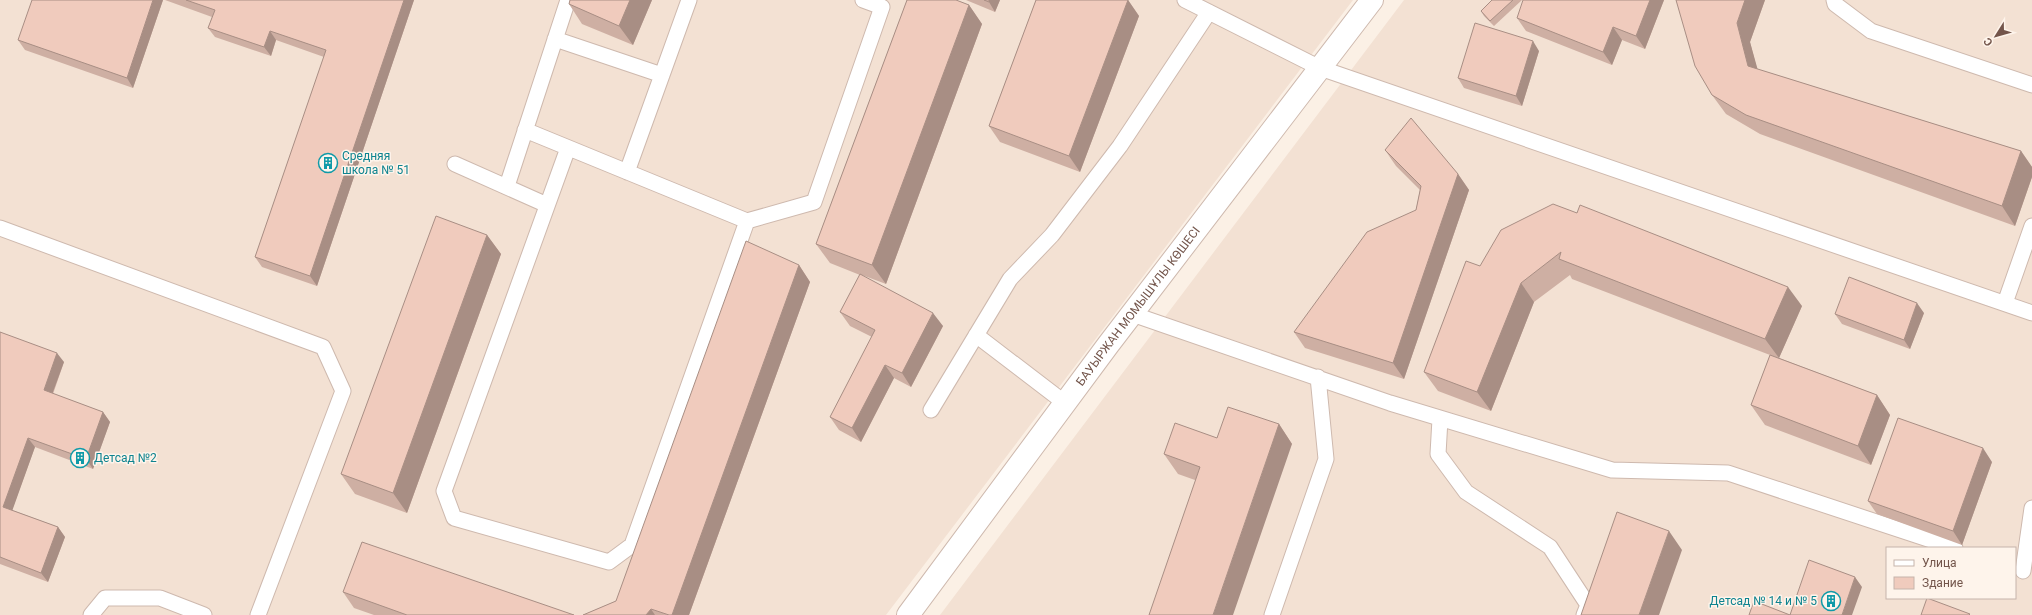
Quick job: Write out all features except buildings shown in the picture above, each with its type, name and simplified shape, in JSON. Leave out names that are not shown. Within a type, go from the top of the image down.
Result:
[{"type":"street","name":"БАУЫРЖАН МОМЫШҰЛЫ КӨШЕСІ","points":[[908,615],[1132,314],[1372,0]]},
{"type":"lane","points":[[507,186],[568,0]]},
{"type":"lane","points":[[626,172],[689,0]]},
{"type":"lane","points":[[525,130],[747,221],[814,202],[882,7],[863,0]]},
{"type":"lane","points":[[1185,0],[1320,68],[2032,313]]},
{"type":"lane","points":[[1834,0],[1835,4],[1871,31],[2032,85]]},
{"type":"lane","points":[[932,410],[1010,279],[1052,235],[1120,146],[1209,12]]},
{"type":"lane","points":[[555,39],[662,75]]},
{"type":"lane","points":[[568,148],[444,491],[454,518],[610,562],[632,544],[747,221]]},
{"type":"lane","points":[[455,164],[547,205]]},
{"type":"lane","points":[[2006,303],[2032,226]]},
{"type":"lane","points":[[0,228],[323,347],[343,391],[258,615]]},
{"type":"lane","points":[[1132,314],[1390,403],[1612,470],[1728,473],[1952,547]]},
{"type":"lane","points":[[976,335],[1065,403]]},
{"type":"lane","points":[[1272,615],[1326,459],[1318,377]]},
{"type":"lane","points":[[1440,418],[1438,454],[1466,492],[1550,547],[1588,605],[1584,615]]},
{"type":"lane","points":[[2023,572],[2032,508]]},
{"type":"lane","points":[[91,615],[105,598],[160,598],[204,615]]},
{"type":"shaded area","points":[[0,0],[1353,0],[886,615],[0,615]]},
{"type":"shaded area","points":[[1404,0],[2032,0],[2032,615],[940,615]]},
{"type":"place","name":"Средняя школа № 51","points":[[328,163]]},
{"type":"place","name":"Детсад №2","points":[[80,458]]},
{"type":"place","name":"Детсад № 14 и № 5","points":[[1831,601]]}]
